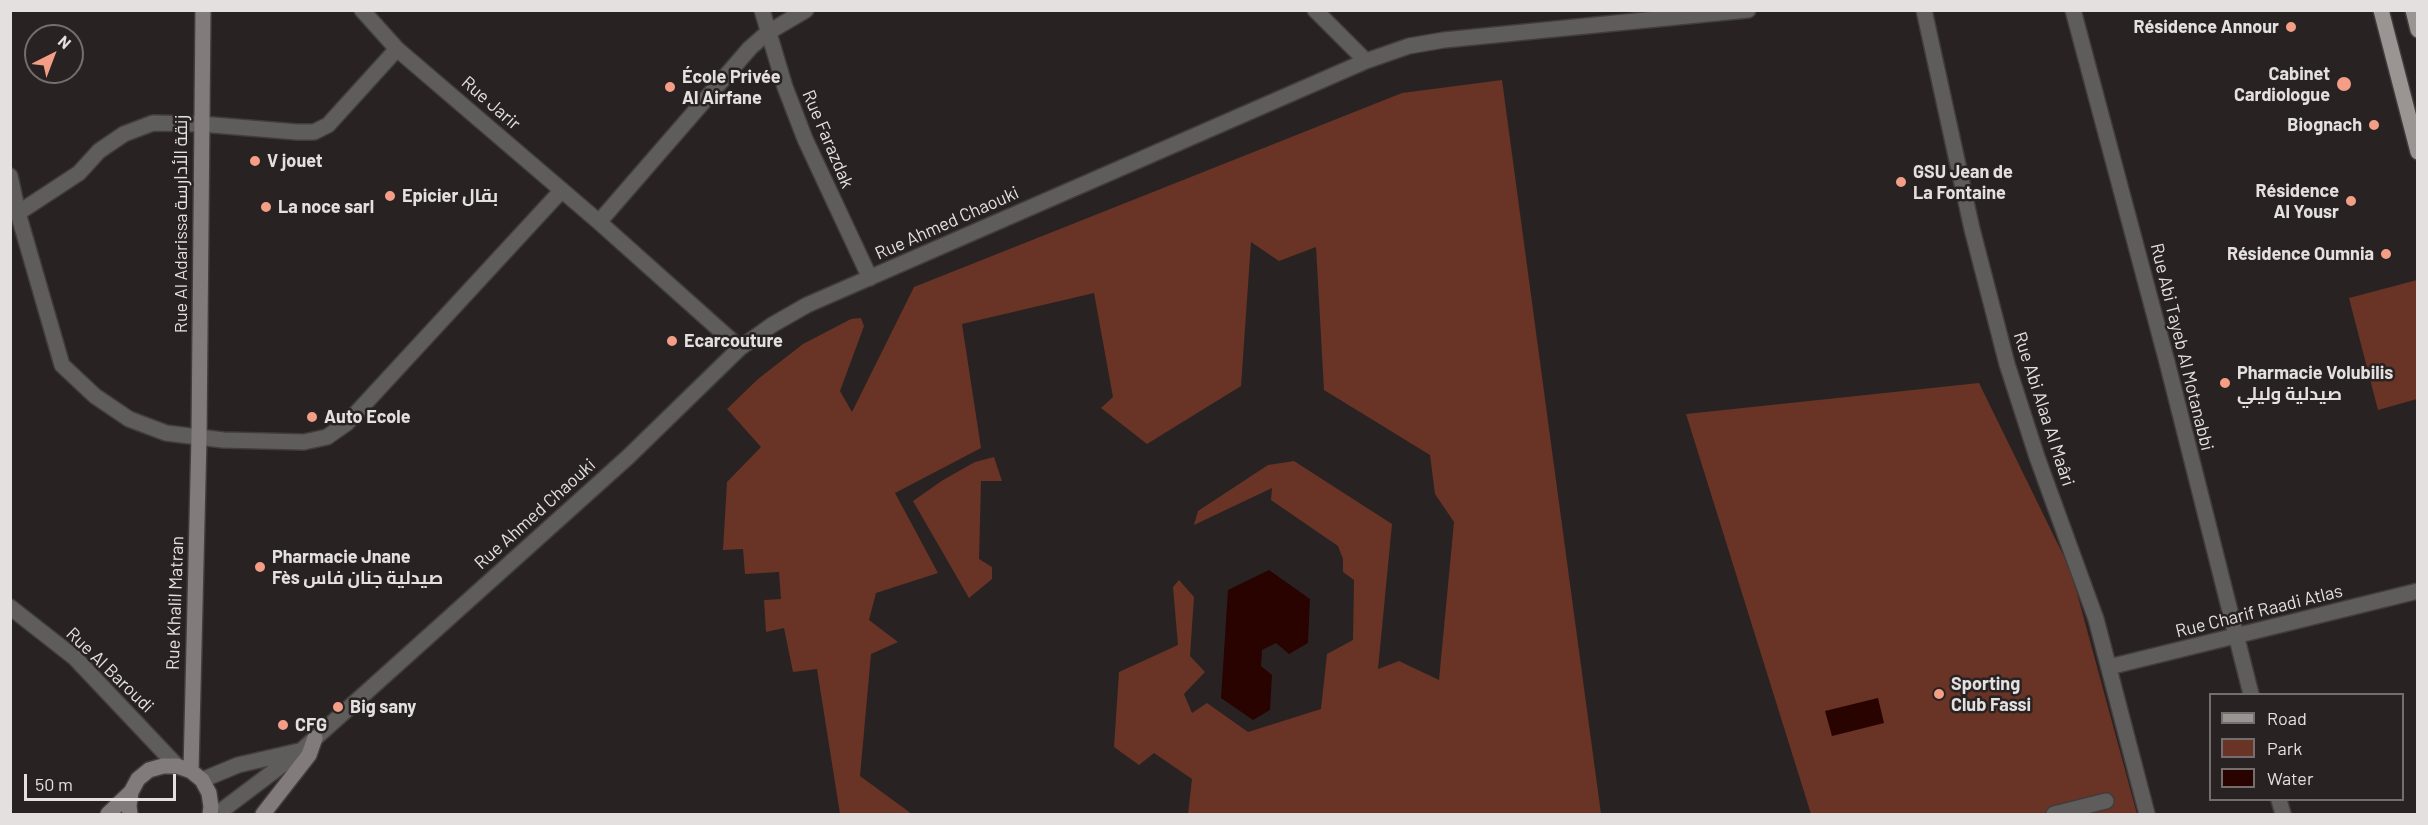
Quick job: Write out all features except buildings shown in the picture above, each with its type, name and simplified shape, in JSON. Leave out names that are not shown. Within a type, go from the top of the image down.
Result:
[{"type":"main road","points":[[2381,10],[2418,152]]},
{"type":"main road","points":[[2413,10],[2418,30]]},
{"type":"street","name":"Rue Al Adarissa زنقة الأدارسة","points":[[199,437],[203,10]]},
{"type":"street","name":"Rue Jarir","points":[[362,10],[398,49],[599,222],[740,348]]},
{"type":"street","name":"Rue Farazdak","points":[[762,10],[767,33],[805,139],[870,278]]},
{"type":"street","points":[[599,222],[750,48],[767,33],[806,10]]},
{"type":"street","points":[[1315,10],[1366,61]]},
{"type":"street","name":"Rue Ahmed Chaouki","points":[[217,814],[302,750],[628,457],[740,348],[807,305],[1366,61],[1426,42],[1748,10]]},
{"type":"street","name":"Rue Abi Alaa Al Maâri","points":[[1924,10],[1964,196],[2007,363],[2037,457],[2096,619],[2147,814]]},
{"type":"street","name":"Rue Abi Tayeb Al Motanabbi","points":[[2073,10],[2167,362],[2251,693]]},
{"type":"street","points":[[18,213],[79,172],[99,151],[124,134],[153,123],[314,132],[328,124],[398,49]]},
{"type":"street","points":[[10,176],[18,213],[62,365],[95,396],[129,419],[166,433],[199,437],[304,442],[327,437],[347,423],[562,190]]},
{"type":"street","name":"Rue Khalil Matran","points":[[199,437],[190,772],[209,793],[210,814]]},
{"type":"street","name":"Rue Charif Raadi Atlas","points":[[2109,667],[2418,591]]},
{"type":"street","name":"Rue Al Baroudi","points":[[10,607],[75,658],[190,772]]},
{"type":"street","points":[[263,814],[309,755],[315,738]]},
{"type":"street","name":"Rue Ahmed Chaouki","points":[[190,772],[238,765],[302,750]]},
{"type":"street","points":[[108,814],[131,792],[138,779],[149,770],[163,766],[190,772]]},
{"type":"street","points":[[130,814],[131,792]]},
{"type":"street","points":[[2054,814],[2106,801]]},
{"type":"green space","points":[[1502,80],[1601,814],[1188,814],[1192,779],[1154,753],[1139,765],[1114,747],[1119,672],[1178,645],[1173,587],[1179,580],[1194,597],[1190,656],[1205,672],[1184,694],[1192,713],[1207,703],[1248,732],[1321,709],[1327,654],[1353,640],[1354,580],[1343,572],[1343,559],[1338,546],[1271,500],[1272,488],[1194,525],[1198,511],[1268,465],[1294,461],[1392,524],[1378,669],[1399,661],[1439,680],[1454,522],[1435,494],[1430,455],[1324,390],[1316,247],[1279,261],[1251,242],[1241,386],[1147,444],[1101,408],[1113,397],[1094,293],[962,324],[981,448],[895,493],[938,573],[876,593],[869,620],[898,642],[871,654],[860,776],[912,814],[840,814],[817,669],[793,672],[784,628],[766,632],[764,600],[781,599],[779,572],[745,574],[743,549],[723,550],[727,482],[761,447],[727,409],[758,379],[803,344],[851,319],[861,318],[864,326],[840,391],[852,412],[914,287],[1402,93]]},
{"type":"green space","points":[[2417,280],[2417,399],[2378,410],[2349,298]]},
{"type":"green space","name":"Sporting Club Fassi","points":[[1979,383],[2071,571],[2137,814],[1811,814],[1686,414]]},
{"type":"green space","points":[[994,457],[1002,481],[981,481],[979,559],[992,567],[992,579],[969,598],[913,501],[943,480],[975,462]]},
{"type":"water","points":[[1269,570],[1310,599],[1308,643],[1289,654],[1276,643],[1262,650],[1261,666],[1272,675],[1270,710],[1253,720],[1221,698],[1228,590]]},
{"type":"water","points":[[1878,698],[1884,723],[1832,736],[1825,711]]},
{"type":"place","name":"Résidence Annour","points":[[2291,27]]},
{"type":"place","name":"Cabinet Cardiologue","points":[[2344,84]]},
{"type":"place","name":"École Privée Al Airfane","points":[[670,87]]},
{"type":"place","name":"Biognach","points":[[2374,125]]},
{"type":"place","name":"V jouet","points":[[255,161]]},
{"type":"place","name":"GSU Jean de La Fontaine","points":[[1901,182]]},
{"type":"place","name":"Epicier بقال","points":[[390,196]]},
{"type":"place","name":"Résidence Al Yousr","points":[[2351,201]]},
{"type":"place","name":"La noce sarl","points":[[266,207]]},
{"type":"place","name":"Résidence Oumnia","points":[[2386,254]]},
{"type":"place","name":"Ecarcouture","points":[[672,341]]},
{"type":"place","name":"Pharmacie Volubilis صيدلية وليلي","points":[[2225,383]]},
{"type":"place","name":"Auto Ecole","points":[[312,417]]},
{"type":"place","name":"Pharmacie Jnane Fès صيدلية جنان فاس","points":[[260,567]]},
{"type":"place","name":"Sporting Club Fassi","points":[[1939,694]]},
{"type":"place","name":"Big sany","points":[[338,707]]},
{"type":"place","name":"CFG","points":[[283,725]]}]
